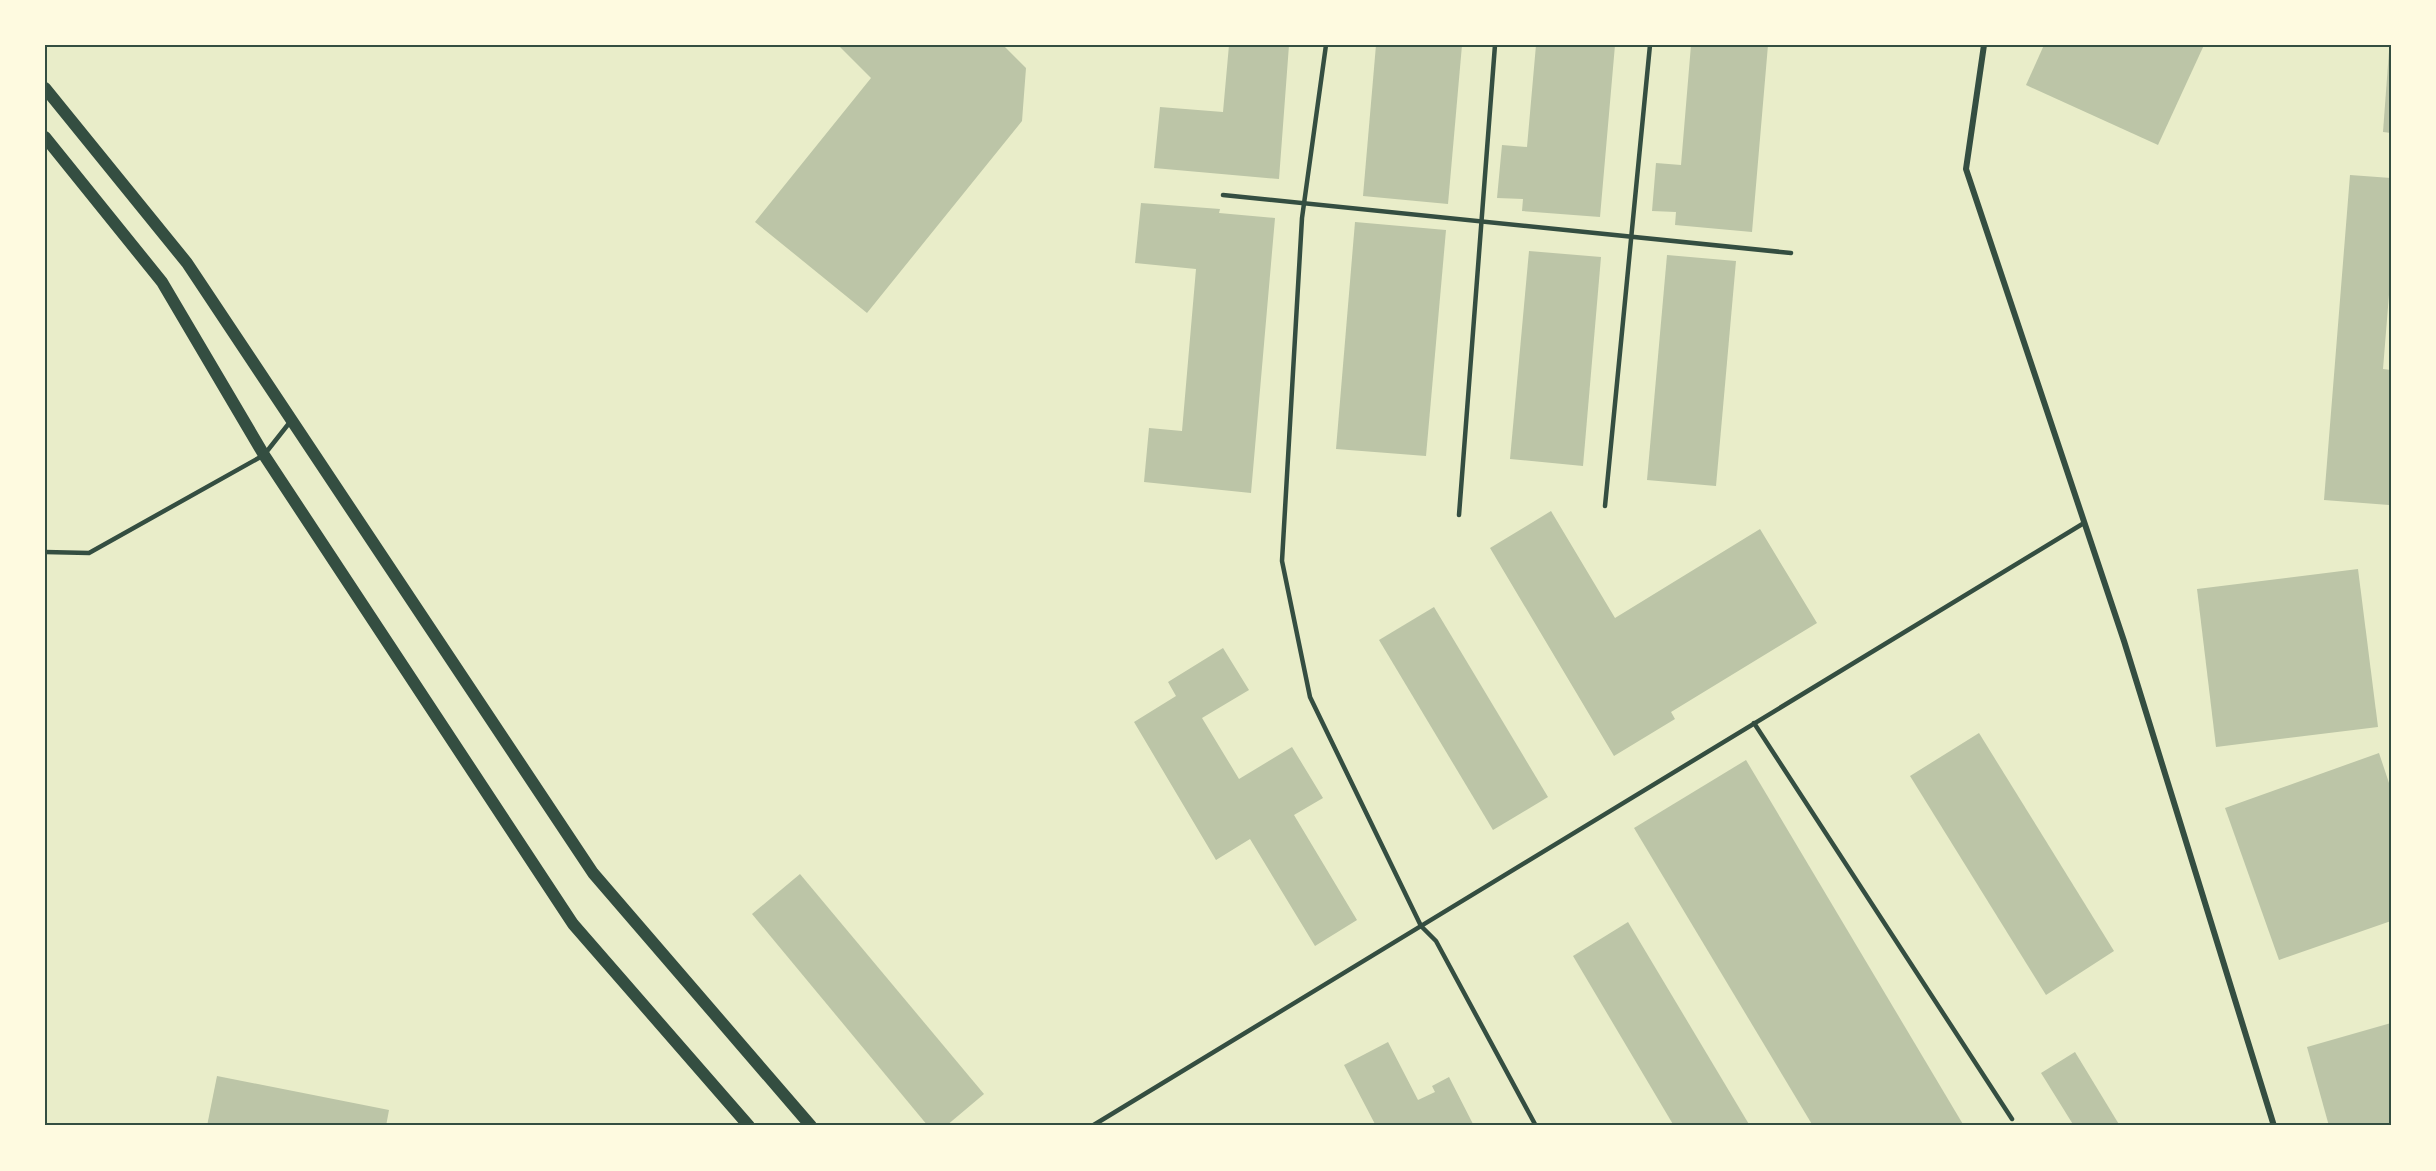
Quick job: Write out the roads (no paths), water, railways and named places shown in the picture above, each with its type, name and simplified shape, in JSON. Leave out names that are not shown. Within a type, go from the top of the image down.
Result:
[{"type":"main road","points":[[45,87],[187,263],[593,873],[811,1126]]},
{"type":"main road","points":[[45,137],[162,282],[264,455],[573,924],[749,1126]]},
{"type":"street","points":[[1984,45],[1966,169],[2084,523],[2274,1126]]},
{"type":"lane","points":[[1326,45],[1305,203],[1282,561],[1310,697],[1421,926],[1436,941],[1536,1126]]},
{"type":"lane","points":[[1459,515],[1495,45]]},
{"type":"lane","points":[[1605,506],[1650,45]]},
{"type":"lane","points":[[1223,195],[1791,253]]},
{"type":"lane","points":[[45,552],[89,553],[264,455],[292,420]]},
{"type":"lane","points":[[1092,1126],[2084,523]]},
{"type":"lane","points":[[1754,723],[2012,1119]]}]
